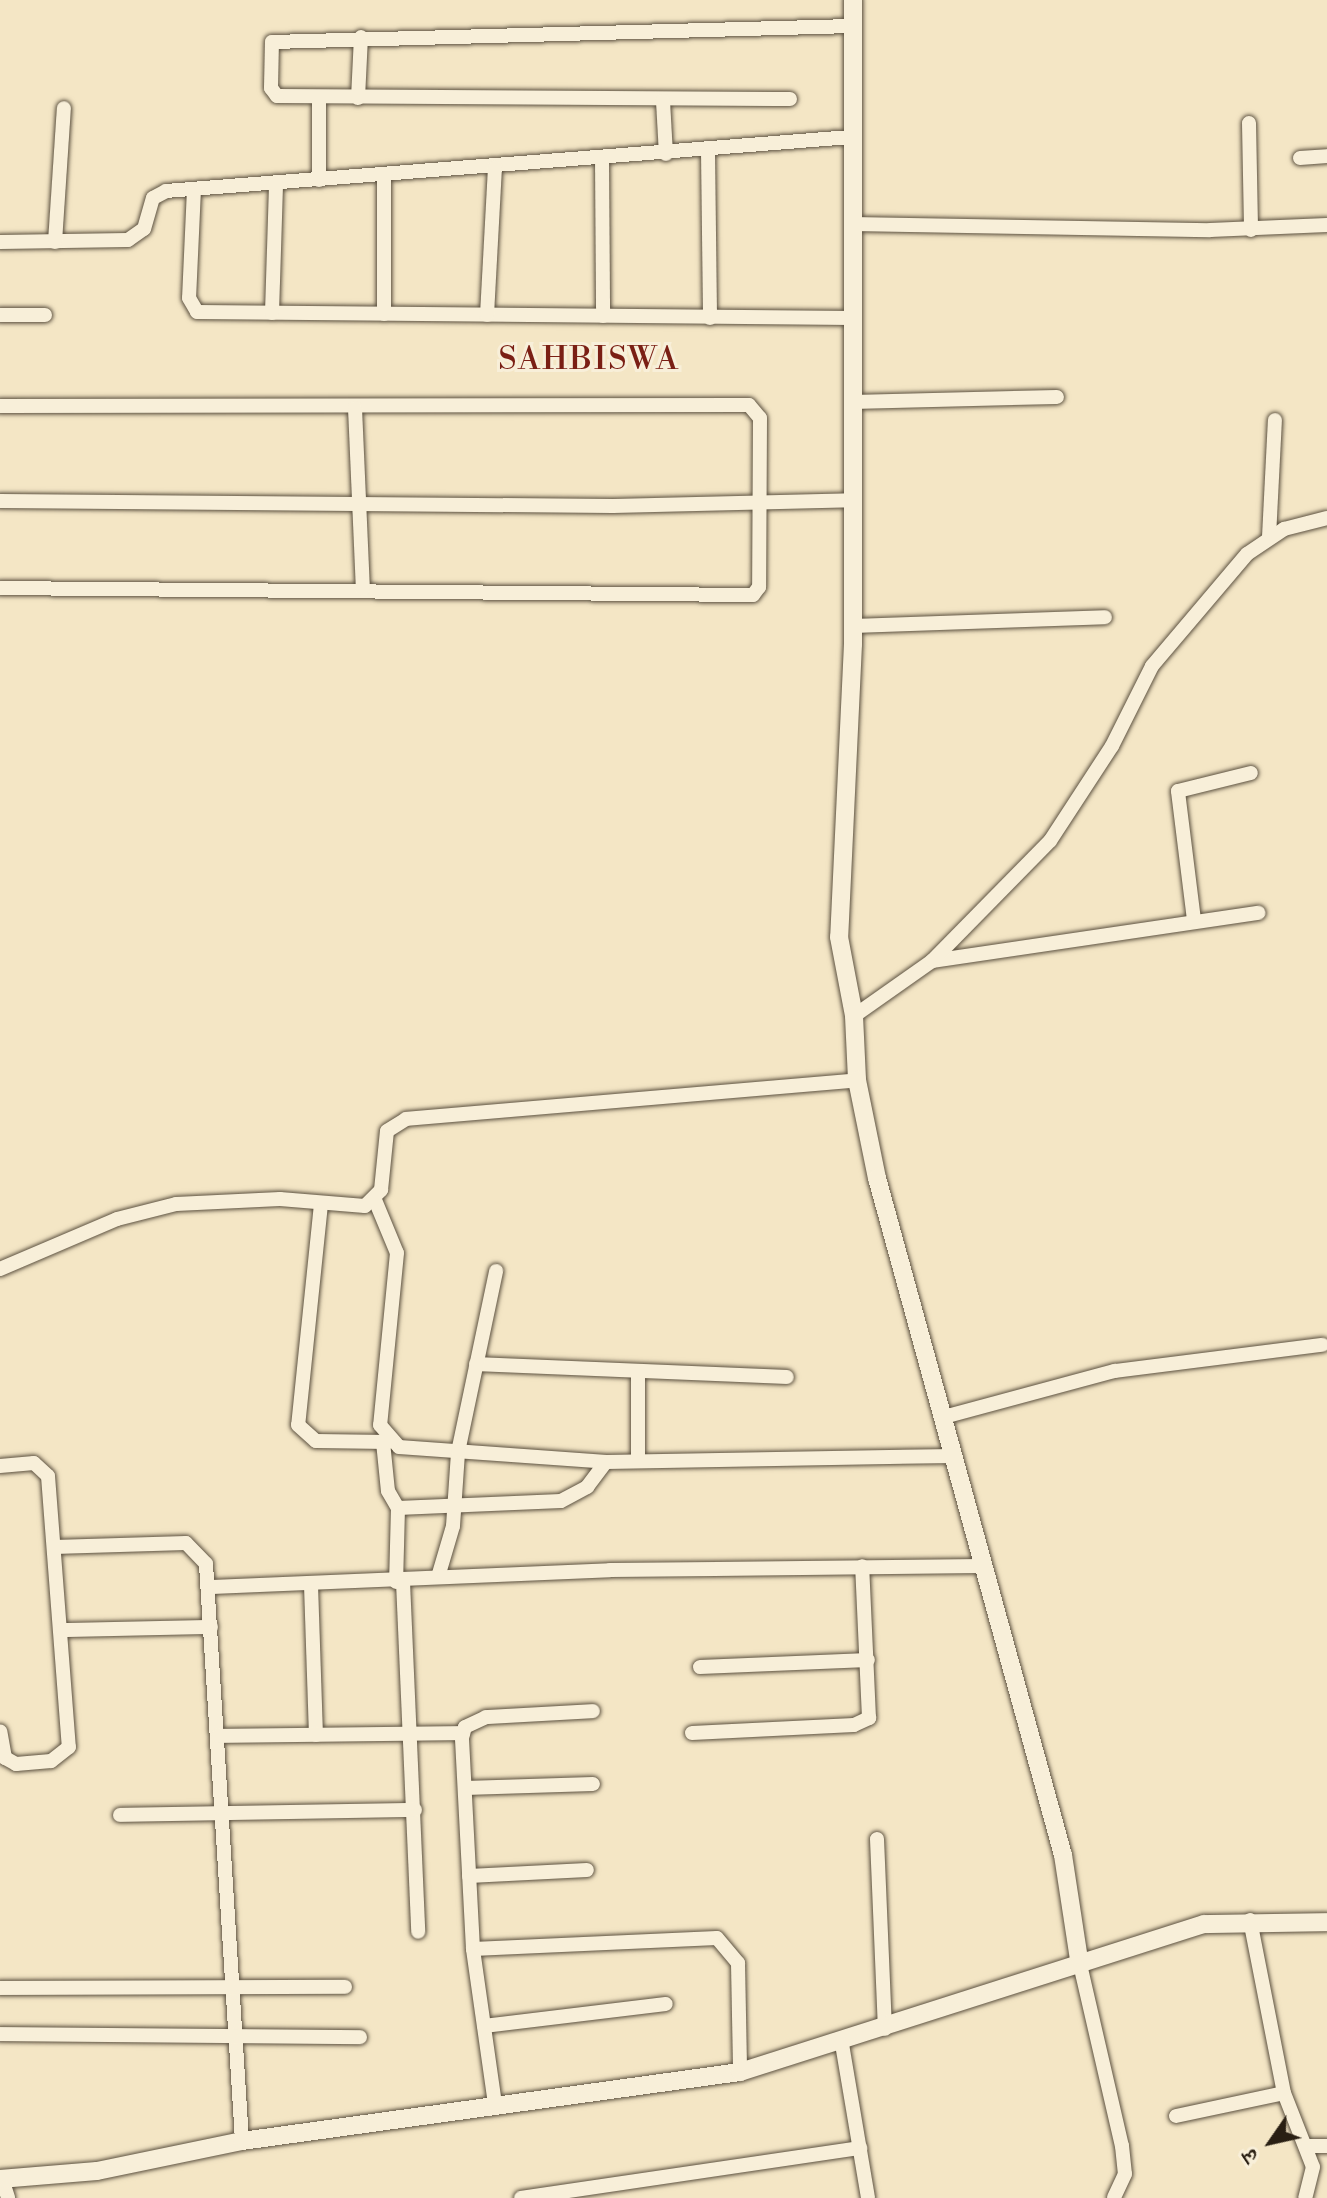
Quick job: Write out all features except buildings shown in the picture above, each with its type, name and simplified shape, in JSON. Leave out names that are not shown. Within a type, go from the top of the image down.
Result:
[{"type":"street","points":[[853,0],[853,626],[839,937],[854,1016],[857,1080],[891,1235],[955,1456],[981,1566],[1063,1855],[1079,1960],[1122,2146],[1125,2174],[1114,2198]]},
{"type":"street","points":[[790,99],[663,101],[273,95],[272,42],[361,37],[853,26]]},
{"type":"street","points":[[358,98],[361,37]]},
{"type":"street","points":[[319,97],[319,180]]},
{"type":"street","points":[[663,101],[666,154]]},
{"type":"street","points":[[55,242],[64,108]]},
{"type":"street","points":[[1249,123],[1251,230]]},
{"type":"street","points":[[0,242],[128,240],[144,229],[160,192],[708,151],[851,137]]},
{"type":"street","points":[[708,151],[710,318]]},
{"type":"street","points":[[1300,158],[1327,156]]},
{"type":"street","points":[[602,159],[603,316]]},
{"type":"street","points":[[487,315],[495,167]]},
{"type":"street","points":[[384,175],[384,314]]},
{"type":"street","points":[[272,313],[276,183]]},
{"type":"street","points":[[194,189],[193,310],[852,318]]},
{"type":"street","points":[[852,224],[1251,230],[1327,225]]},
{"type":"street","points":[[0,315],[45,315]]},
{"type":"street","points":[[852,402],[1057,397]]},
{"type":"street","points":[[0,406],[756,406],[759,587],[753,595],[0,588]]},
{"type":"street","points":[[355,408],[363,589]]},
{"type":"street","points":[[1269,537],[1275,420]]},
{"type":"street","points":[[0,501],[361,504],[853,500]]},
{"type":"street","points":[[854,1016],[932,961],[1050,841],[1112,746],[1152,666],[1247,554],[1269,537],[1327,518]]},
{"type":"street","points":[[853,626],[1105,617]]},
{"type":"street","points":[[1194,920],[1178,791],[1251,773]]},
{"type":"street","points":[[932,961],[1258,913]]},
{"type":"street","points":[[418,1932],[413,1734],[400,1582],[398,1508],[388,1491],[386,1442],[380,1425],[397,1253],[375,1200],[387,1131],[406,1119],[857,1080]]},
{"type":"street","points":[[0,1269],[117,1219],[176,1204],[226,1199],[352,1207],[375,1200]]},
{"type":"street","points":[[321,1204],[298,1425],[316,1441],[386,1442],[458,1452],[606,1462],[955,1456]]},
{"type":"street","points":[[438,1577],[456,1503],[458,1452],[496,1271]]},
{"type":"street","points":[[944,1417],[1104,1373],[1322,1345]]},
{"type":"street","points":[[476,1364],[638,1375],[787,1377]]},
{"type":"street","points":[[638,1375],[638,1461]]},
{"type":"street","points":[[398,1508],[456,1503],[561,1501],[587,1487],[606,1462]]},
{"type":"street","points":[[0,1466],[42,1467],[63,1630],[70,1735],[65,1753],[51,1761],[10,1763],[0,1731]]},
{"type":"street","points":[[54,1547],[186,1543],[201,1554],[212,1587],[211,1627],[228,1987],[242,2141]]},
{"type":"street","points":[[212,1587],[400,1582],[438,1577],[862,1566],[981,1566]]},
{"type":"street","points":[[692,1733],[863,1723],[872,1712],[862,1566]]},
{"type":"street","points":[[311,1585],[316,1735]]},
{"type":"street","points":[[63,1630],[211,1627]]},
{"type":"street","points":[[700,1667],[868,1660]]},
{"type":"street","points":[[495,2104],[473,1949],[463,1733],[474,1720],[486,1717],[593,1711]]},
{"type":"street","points":[[218,1736],[463,1733]]},
{"type":"street","points":[[465,1788],[593,1784]]},
{"type":"street","points":[[120,1815],[415,1810]]},
{"type":"street","points":[[877,1839],[885,2029]]},
{"type":"street","points":[[469,1876],[587,1870]]},
{"type":"street","points":[[1250,1920],[1284,2093],[1313,2167],[1306,2198]]},
{"type":"street","points":[[8,2198],[1,2179],[97,2171],[242,2141],[740,2072],[842,2044],[1079,1960],[1212,1922],[1250,1920],[1284,1927],[1327,1922]]},
{"type":"street","points":[[473,1949],[717,1938],[738,1963],[740,2072]]},
{"type":"street","points":[[0,1988],[345,1987]]},
{"type":"street","points":[[484,2026],[666,2004]]},
{"type":"street","points":[[0,2034],[233,2039],[360,2037]]},
{"type":"street","points":[[842,2044],[868,2198]]},
{"type":"street","points":[[1176,2116],[1284,2093]]},
{"type":"street","points":[[1307,2146],[1327,2146]]},
{"type":"street","points":[[521,2198],[602,2192],[860,2148]]},
{"type":"district","name":"SAHBISWA","points":[[589,359]]}]
